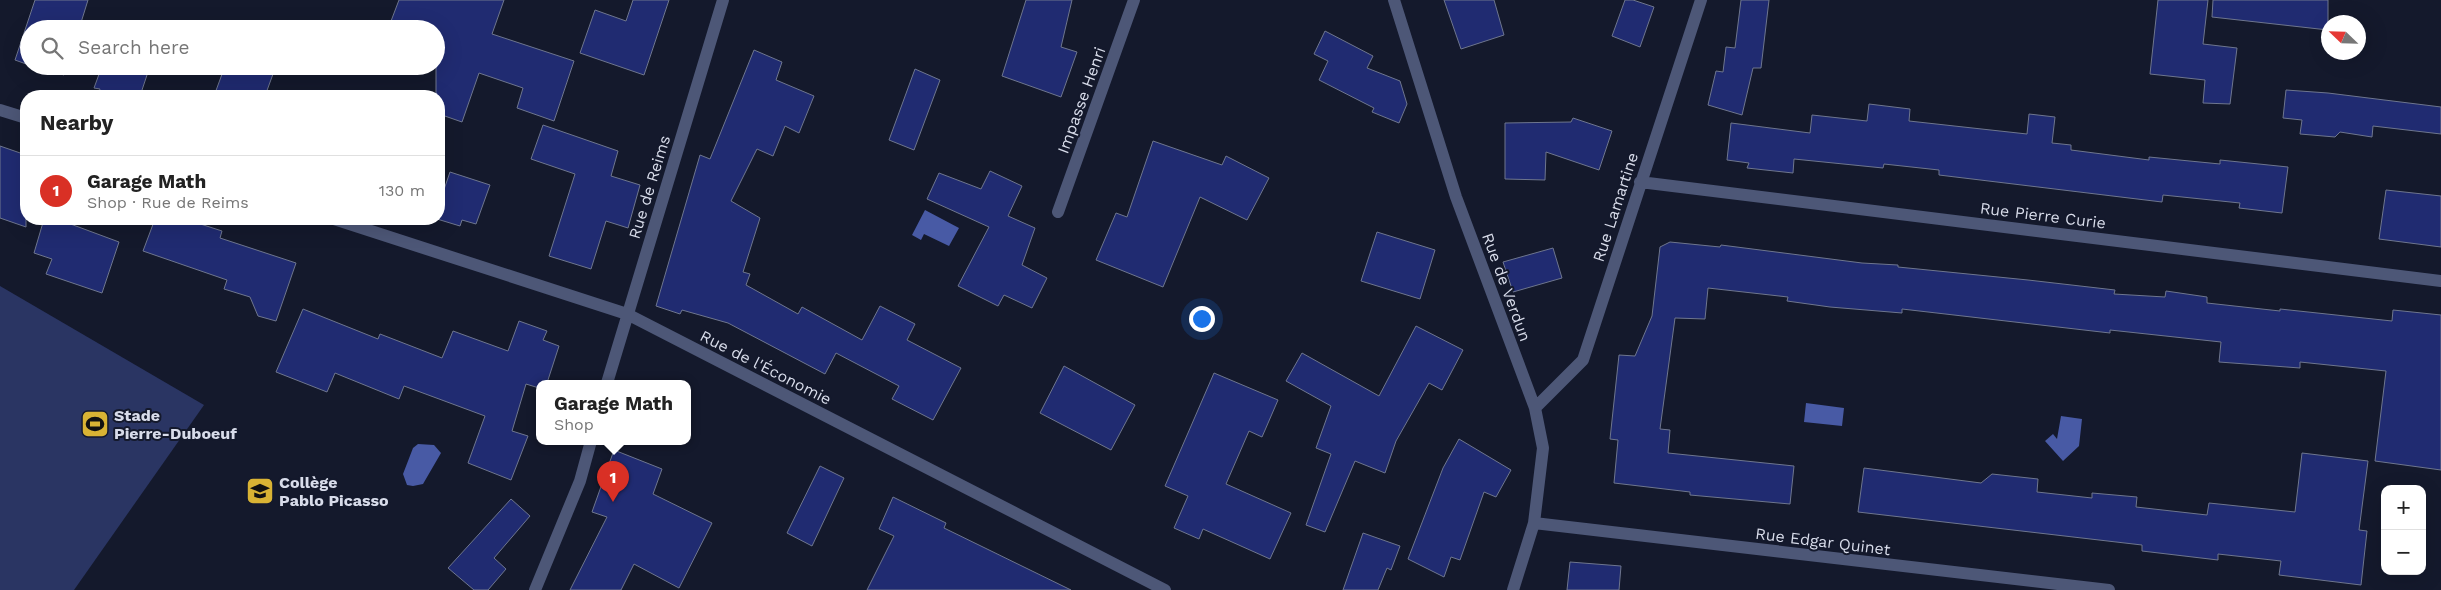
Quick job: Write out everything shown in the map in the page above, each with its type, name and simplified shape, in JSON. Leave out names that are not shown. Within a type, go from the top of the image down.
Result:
[{"type":"street","name":"Rue de Reims","points":[[609,380],[627,314],[723,0]]},
{"type":"street","name":"Impasse Henri","points":[[1058,212],[1134,0]]},
{"type":"street","name":"Rue de Verdun","points":[[1394,0],[1456,197],[1535,408],[1543,448],[1534,523],[1513,590]]},
{"type":"street","name":"Rue Lamartine","points":[[1535,408],[1583,360],[1701,0]]},
{"type":"street","points":[[0,110],[20,116]]},
{"type":"street","name":"Rue Pierre Curie","points":[[1640,182],[2441,281]]},
{"type":"street","name":"Rue de l'Économie","points":[[353,225],[627,314],[1165,590]]},
{"type":"street","points":[[535,590],[580,481],[590,445]]},
{"type":"street","name":"Rue Edgar Quinet","points":[[1534,523],[2110,590]]},
{"type":"shaded area","points":[[925,210],[959,228],[949,246],[924,234],[921,240],[912,235]]},
{"type":"shaded area","name":"Stade Pierre-Duboeuf","points":[[0,286],[204,405],[74,590],[0,590]]},
{"type":"shaded area","points":[[1806,403],[1844,408],[1842,426],[1804,422]]},
{"type":"shaded area","points":[[2061,416],[2082,419],[2079,446],[2063,461],[2045,441],[2053,434],[2057,439]]},
{"type":"shaded area","points":[[418,444],[434,445],[441,453],[423,484],[407,485],[403,474],[413,448]]},
{"type":"building","points":[[35,0],[88,0],[82,20],[28,20]]},
{"type":"building","points":[[399,0],[504,0],[492,34],[574,61],[554,121],[517,108],[523,88],[479,73],[462,122],[445,116],[445,90],[436,90],[436,75],[445,75],[445,20],[391,20]]},
{"type":"building","points":[[633,0],[669,0],[644,75],[580,53],[595,10],[626,21]]},
{"type":"building","points":[[1026,0],[1072,0],[1061,47],[1077,52],[1061,97],[1002,76]]},
{"type":"building","points":[[1444,0],[1494,0],[1504,35],[1461,49]]},
{"type":"building","points":[[1625,0],[1633,0],[1654,7],[1640,47],[1612,36]]},
{"type":"building","points":[[1741,0],[1769,0],[1761,68],[1753,68],[1742,115],[1708,105],[1716,71],[1723,72],[1726,47],[1735,48]]},
{"type":"building","points":[[2158,0],[2208,0],[2203,44],[2237,48],[2230,104],[2203,103],[2205,80],[2150,74]]},
{"type":"building","points":[[2213,0],[2328,0],[2328,15],[2321,15],[2321,29],[2212,17]]},
{"type":"building","points":[[1325,31],[1373,56],[1367,68],[1400,81],[1407,104],[1399,123],[1372,112],[1374,108],[1319,80],[1328,61],[1314,54]]},
{"type":"building","points":[[20,45],[20,62],[15,60]]},
{"type":"building","points":[[754,50],[782,62],[776,80],[814,96],[799,133],[785,126],[773,156],[757,149],[731,201],[760,218],[743,272],[750,274],[746,285],[798,314],[802,307],[862,340],[880,306],[915,324],[907,340],[961,368],[933,420],[892,399],[899,386],[836,353],[825,374],[728,323],[682,310],[680,314],[656,306],[700,155],[710,159]]},
{"type":"building","points":[[915,69],[940,80],[914,150],[889,140]]},
{"type":"building","points":[[99,75],[147,75],[142,90],[100,90],[94,88]]},
{"type":"building","points":[[222,75],[273,75],[267,90],[216,90]]},
{"type":"building","points":[[2286,90],[2328,93],[2441,107],[2441,134],[2373,126],[2372,137],[2340,132],[2335,137],[2300,134],[2302,120],[2283,118]]},
{"type":"building","points":[[1869,104],[1910,109],[1909,121],[2027,134],[2029,114],[2055,117],[2052,143],[2071,145],[2071,150],[2149,160],[2149,157],[2220,164],[2220,160],[2288,167],[2282,213],[2239,208],[2240,203],[2163,195],[2162,202],[1939,175],[1939,170],[1884,164],[1883,168],[1794,159],[1793,173],[1747,168],[1749,163],[1727,160],[1731,123],[1810,133],[1812,115],[1867,121]]},
{"type":"building","points":[[1573,118],[1612,131],[1599,170],[1546,152],[1545,180],[1505,179],[1505,123],[1571,122]]},
{"type":"building","points":[[543,125],[618,151],[611,176],[640,185],[628,228],[606,221],[591,269],[549,256],[575,174],[531,159]]},
{"type":"building","points":[[1153,141],[1222,165],[1226,156],[1269,178],[1247,220],[1200,197],[1163,287],[1096,260],[1116,213],[1127,217]]},
{"type":"building","points":[[0,146],[20,153],[20,225],[0,218]]},
{"type":"building","points":[[990,171],[1022,186],[1008,216],[1035,228],[1022,265],[1047,278],[1032,308],[1004,295],[998,306],[958,286],[989,227],[927,199],[939,173],[981,189]]},
{"type":"building","points":[[450,172],[490,185],[476,224],[462,220],[460,226],[445,221],[445,187]]},
{"type":"building","points":[[2386,190],[2441,196],[2441,247],[2379,239]]},
{"type":"building","points":[[42,225],[73,225],[119,242],[102,293],[46,274],[52,259],[34,253]]},
{"type":"building","points":[[153,225],[204,225],[222,231],[220,238],[296,263],[276,321],[258,316],[250,297],[224,289],[227,280],[143,251]]},
{"type":"building","points":[[1377,232],[1435,250],[1420,299],[1361,281]]},
{"type":"building","points":[[1670,242],[1720,247],[1721,245],[1862,263],[1898,265],[1898,267],[2115,290],[2114,294],[2165,297],[2166,291],[2207,297],[2207,303],[2280,311],[2280,309],[2392,321],[2393,310],[2441,315],[2441,470],[2375,461],[2386,371],[2300,362],[2300,368],[2219,362],[2221,342],[2110,330],[2110,333],[1902,309],[1902,313],[1830,307],[1787,301],[1788,297],[1708,288],[1705,319],[1675,318],[1660,429],[1670,430],[1668,453],[1794,466],[1790,504],[1690,495],[1690,492],[1614,483],[1618,440],[1610,439],[1619,355],[1635,356],[1652,316],[1660,247]]},
{"type":"building","points":[[1553,248],[1562,278],[1513,292],[1503,262]]},
{"type":"building","points":[[303,309],[378,339],[380,334],[442,358],[453,331],[508,351],[519,321],[547,331],[543,340],[559,346],[548,380],[536,380],[536,387],[526,384],[512,431],[528,436],[511,480],[468,463],[485,416],[404,386],[399,399],[335,373],[327,392],[276,372]]},
{"type":"building","points":[[1416,326],[1463,350],[1442,390],[1429,383],[1396,441],[1385,473],[1355,461],[1325,532],[1306,525],[1331,454],[1316,448],[1331,406],[1286,381],[1302,353],[1379,396]]},
{"type":"building","points":[[1064,366],[1135,405],[1111,450],[1040,413]]},
{"type":"building","points":[[1214,373],[1278,400],[1262,437],[1249,431],[1226,484],[1291,513],[1270,559],[1203,529],[1199,539],[1174,528],[1188,496],[1165,486]]},
{"type":"building","points":[[1459,439],[1511,470],[1496,497],[1484,492],[1460,560],[1451,557],[1444,577],[1408,559],[1443,468]]},
{"type":"building","points":[[614,450],[662,469],[653,494],[712,523],[679,588],[634,564],[621,590],[570,590],[607,517],[592,512]]},
{"type":"building","points":[[2302,453],[2368,461],[2359,530],[2367,531],[2361,585],[2279,575],[2281,561],[2218,554],[2218,560],[2142,551],[2142,545],[1858,512],[1864,468],[1981,483],[1992,474],[2038,479],[2037,492],[2092,498],[2092,493],[2137,497],[2136,507],[2207,515],[2209,503],[2295,512]]},
{"type":"building","points":[[820,466],[844,478],[812,546],[787,533]]},
{"type":"building","points":[[893,497],[946,523],[944,528],[1071,590],[867,590],[894,536],[879,529]]},
{"type":"building","points":[[511,499],[530,516],[494,558],[506,569],[488,590],[474,590],[448,568]]},
{"type":"building","points":[[1363,533],[1400,546],[1391,570],[1387,568],[1378,590],[1343,590]]},
{"type":"building","points":[[1570,562],[1621,566],[1619,590],[1567,590]]},
{"type":"place","name":"Stade Pierre-Duboeuf","points":[[95,424]]},
{"type":"place","name":"Collège Pablo Picasso","points":[[260,491]]},
{"type":"place","name":"Garage Math","points":[[613,502]]}]
